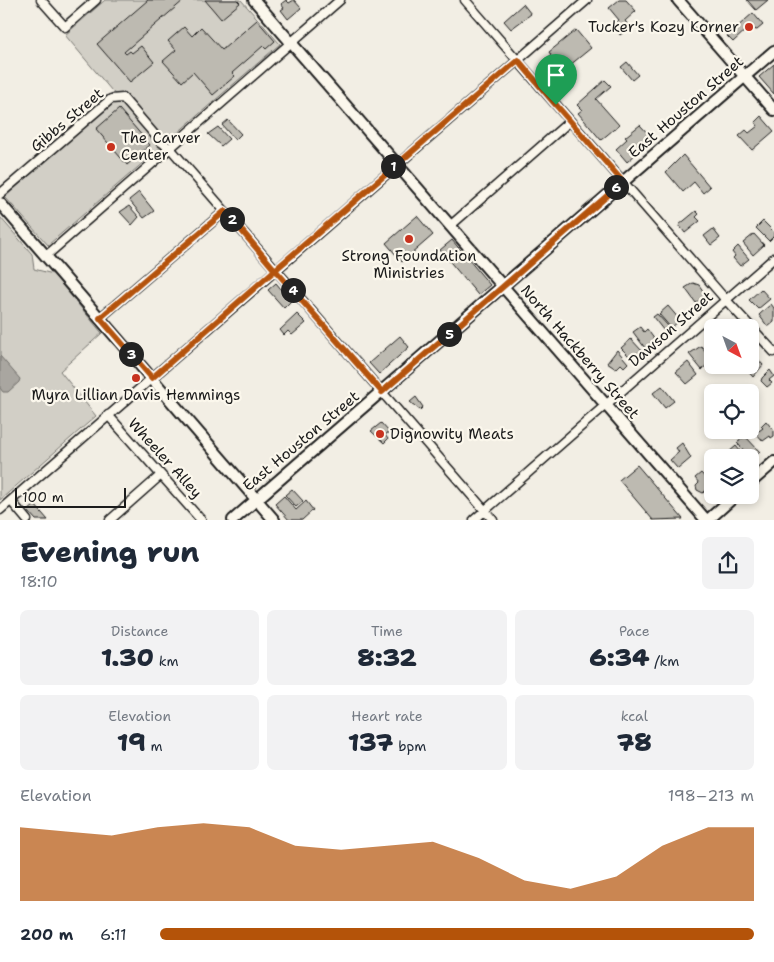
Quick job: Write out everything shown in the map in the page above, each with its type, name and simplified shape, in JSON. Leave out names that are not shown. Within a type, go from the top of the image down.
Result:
[{"type":"main road","name":"North Hackberry Street","points":[[254,0],[707,520]]},
{"type":"main road","points":[[678,0],[774,110]]},
{"type":"main road","name":"East Houston Street","points":[[232,520],[774,51]]},
{"type":"main road","points":[[0,203],[274,520]]},
{"type":"main road","points":[[759,475],[774,462]]},
{"type":"main road","points":[[707,520],[726,504]]},
{"type":"street","points":[[42,0],[65,27],[96,0]]},
{"type":"street","points":[[46,256],[340,0]]},
{"type":"street","points":[[465,0],[726,300],[774,352]]},
{"type":"street","points":[[573,0],[579,7]]},
{"type":"street","points":[[0,510],[587,0]]},
{"type":"street","name":"Gibbs Street","points":[[0,194],[113,97],[123,98],[161,142],[170,148],[492,520]]},
{"type":"street","points":[[450,226],[570,121]]},
{"type":"street","points":[[100,318],[225,211]]},
{"type":"street","name":"Dawson Street","points":[[474,520],[774,258]]},
{"type":"street","name":"Wheeler Alley","points":[[108,415],[201,520]]},
{"type":"street","points":[[110,520],[161,475]]},
{"type":"street","points":[[11,501],[27,520]]},
{"type":"shaded area","name":"The Carver Center","points":[[105,0],[241,0],[280,44],[48,245],[5,197],[117,97],[65,35]]},
{"type":"shaded area","points":[[0,217],[32,254],[34,269],[53,274],[102,333],[60,371],[96,416],[0,500]]},
{"type":"shaded area","points":[[0,356],[20,379],[8,392],[3,392],[0,388]]},
{"type":"building","points":[[148,0],[184,0],[124,52],[126,54],[130,51],[132,53],[141,46],[154,62],[130,82],[97,44]]},
{"type":"building","points":[[205,0],[237,0],[240,3],[221,19]]},
{"type":"building","points":[[286,0],[289,3],[294,0],[301,8],[288,19],[281,10],[284,8],[281,4]]},
{"type":"building","points":[[619,0],[626,0],[636,11],[625,21],[630,27],[620,35],[613,25],[619,20],[609,8]]},
{"type":"building","points":[[747,0],[768,0],[756,10]]},
{"type":"building","points":[[523,4],[531,14],[511,29],[504,21]]},
{"type":"building","name":"Tucker's Kozy Korner","points":[[753,13],[763,25],[757,30],[748,28],[733,42],[727,36]]},
{"type":"building","points":[[257,20],[275,41],[266,49],[263,46],[232,73],[235,76],[213,95],[193,72],[182,82],[163,61],[176,50],[168,41],[184,27],[192,36],[201,27],[222,50]]},
{"type":"building","points":[[576,30],[591,48],[564,70],[562,67],[554,74],[544,61],[551,55],[549,52]]},
{"type":"building","points":[[627,62],[638,75],[632,80],[621,67]]},
{"type":"building","points":[[774,64],[774,94],[759,77]]},
{"type":"building","points":[[605,80],[611,86],[596,99],[619,125],[601,140],[578,113],[582,110],[577,105]]},
{"type":"building","points":[[119,109],[150,145],[127,165],[96,129]]},
{"type":"building","points":[[761,116],[774,131],[752,150],[739,136],[746,130],[749,133],[758,126],[755,122]]},
{"type":"building","points":[[228,120],[241,134],[235,140],[222,125]]},
{"type":"building","points":[[640,125],[653,139],[627,162],[616,149],[627,139],[625,137]]},
{"type":"building","points":[[218,127],[229,139],[221,146],[208,134]]},
{"type":"building","points":[[683,155],[710,187],[703,193],[694,182],[683,192],[666,172]]},
{"type":"building","points":[[139,192],[154,211],[144,218],[129,200]]},
{"type":"building","points":[[129,206],[139,217],[132,225],[120,212]]},
{"type":"building","points":[[696,211],[699,214],[696,217],[700,221],[685,233],[679,225]]},
{"type":"building","name":"Strong Foundation Ministries","points":[[417,216],[433,235],[402,262],[386,243]]},
{"type":"building","points":[[763,221],[774,232],[774,236],[769,241],[756,228]]},
{"type":"building","points":[[713,229],[720,238],[711,245],[704,236]]},
{"type":"building","points":[[754,234],[764,245],[753,255],[743,243]]},
{"type":"building","points":[[452,240],[490,285],[478,295],[440,250]]},
{"type":"building","points":[[738,246],[749,259],[740,266],[733,258],[735,256],[732,252]]},
{"type":"building","points":[[276,283],[291,301],[284,308],[268,290]]},
{"type":"building","points":[[693,283],[699,285],[706,295],[696,303],[685,288]]},
{"type":"building","points":[[761,289],[770,299],[758,309],[749,300]]},
{"type":"building","points":[[771,304],[774,308],[774,322],[768,327],[759,315]]},
{"type":"building","points":[[668,306],[680,320],[671,328],[659,314]]},
{"type":"building","points":[[297,314],[306,323],[292,335],[288,331],[284,335],[280,330]]},
{"type":"building","points":[[657,314],[669,327],[664,331],[653,317]]},
{"type":"building","points":[[640,327],[644,332],[647,329],[655,340],[645,348],[633,332]]},
{"type":"building","points":[[400,336],[409,347],[379,374],[369,363]]},
{"type":"building","points":[[631,339],[642,351],[630,357],[621,348]]},
{"type":"building","points":[[701,346],[704,350],[704,368],[702,370],[689,354]]},
{"type":"building","points":[[617,350],[628,363],[624,367],[621,364],[616,369],[607,363]]},
{"type":"building","points":[[759,360],[763,365],[759,370]]},
{"type":"building","points":[[688,362],[698,375],[687,384],[676,372]]},
{"type":"building","points":[[770,370],[774,376],[769,380],[772,383],[767,387],[761,381]]},
{"type":"building","points":[[662,386],[674,401],[665,408],[653,393]]},
{"type":"building","points":[[416,397],[423,407],[420,410],[410,402]]},
{"type":"building","points":[[766,421],[774,431],[774,436],[771,438],[770,436],[763,441],[759,436],[759,431],[763,428],[761,426]]},
{"type":"building","name":"Dignowity Meats","points":[[381,423],[389,432],[385,435],[388,439],[384,443],[371,431]]},
{"type":"building","points":[[742,439],[748,439],[757,449],[743,449],[737,443]]},
{"type":"building","points":[[682,443],[691,458],[678,469],[670,460],[679,452],[676,448]]},
{"type":"building","points":[[637,465],[683,519],[653,520],[619,480]]},
{"type":"building","points":[[701,473],[704,476],[703,493],[697,490],[696,486],[699,483],[695,478]]},
{"type":"building","points":[[292,489],[303,501],[296,507],[285,495]]},
{"type":"building","points":[[284,496],[296,510],[306,501],[313,510],[302,520],[289,520],[275,504]]},
{"type":"building","points":[[35,505],[48,520],[36,520],[28,511]]},
{"type":"place","name":"Tucker's Kozy Korner","points":[[749,27]]},
{"type":"place","name":"The Carver Center","points":[[111,147]]},
{"type":"place","name":"Strong Foundation Ministries","points":[[409,239]]},
{"type":"place","name":"Myra Lillian Davis Hemmings","points":[[136,378]]},
{"type":"place","name":"Dignowity Meats","points":[[380,434]]},
{"type":"route","points":[[556,105],[518,60],[275,270],[225,211],[100,318],[152,378],[275,270],[382,392],[623,182],[556,105]]}]
